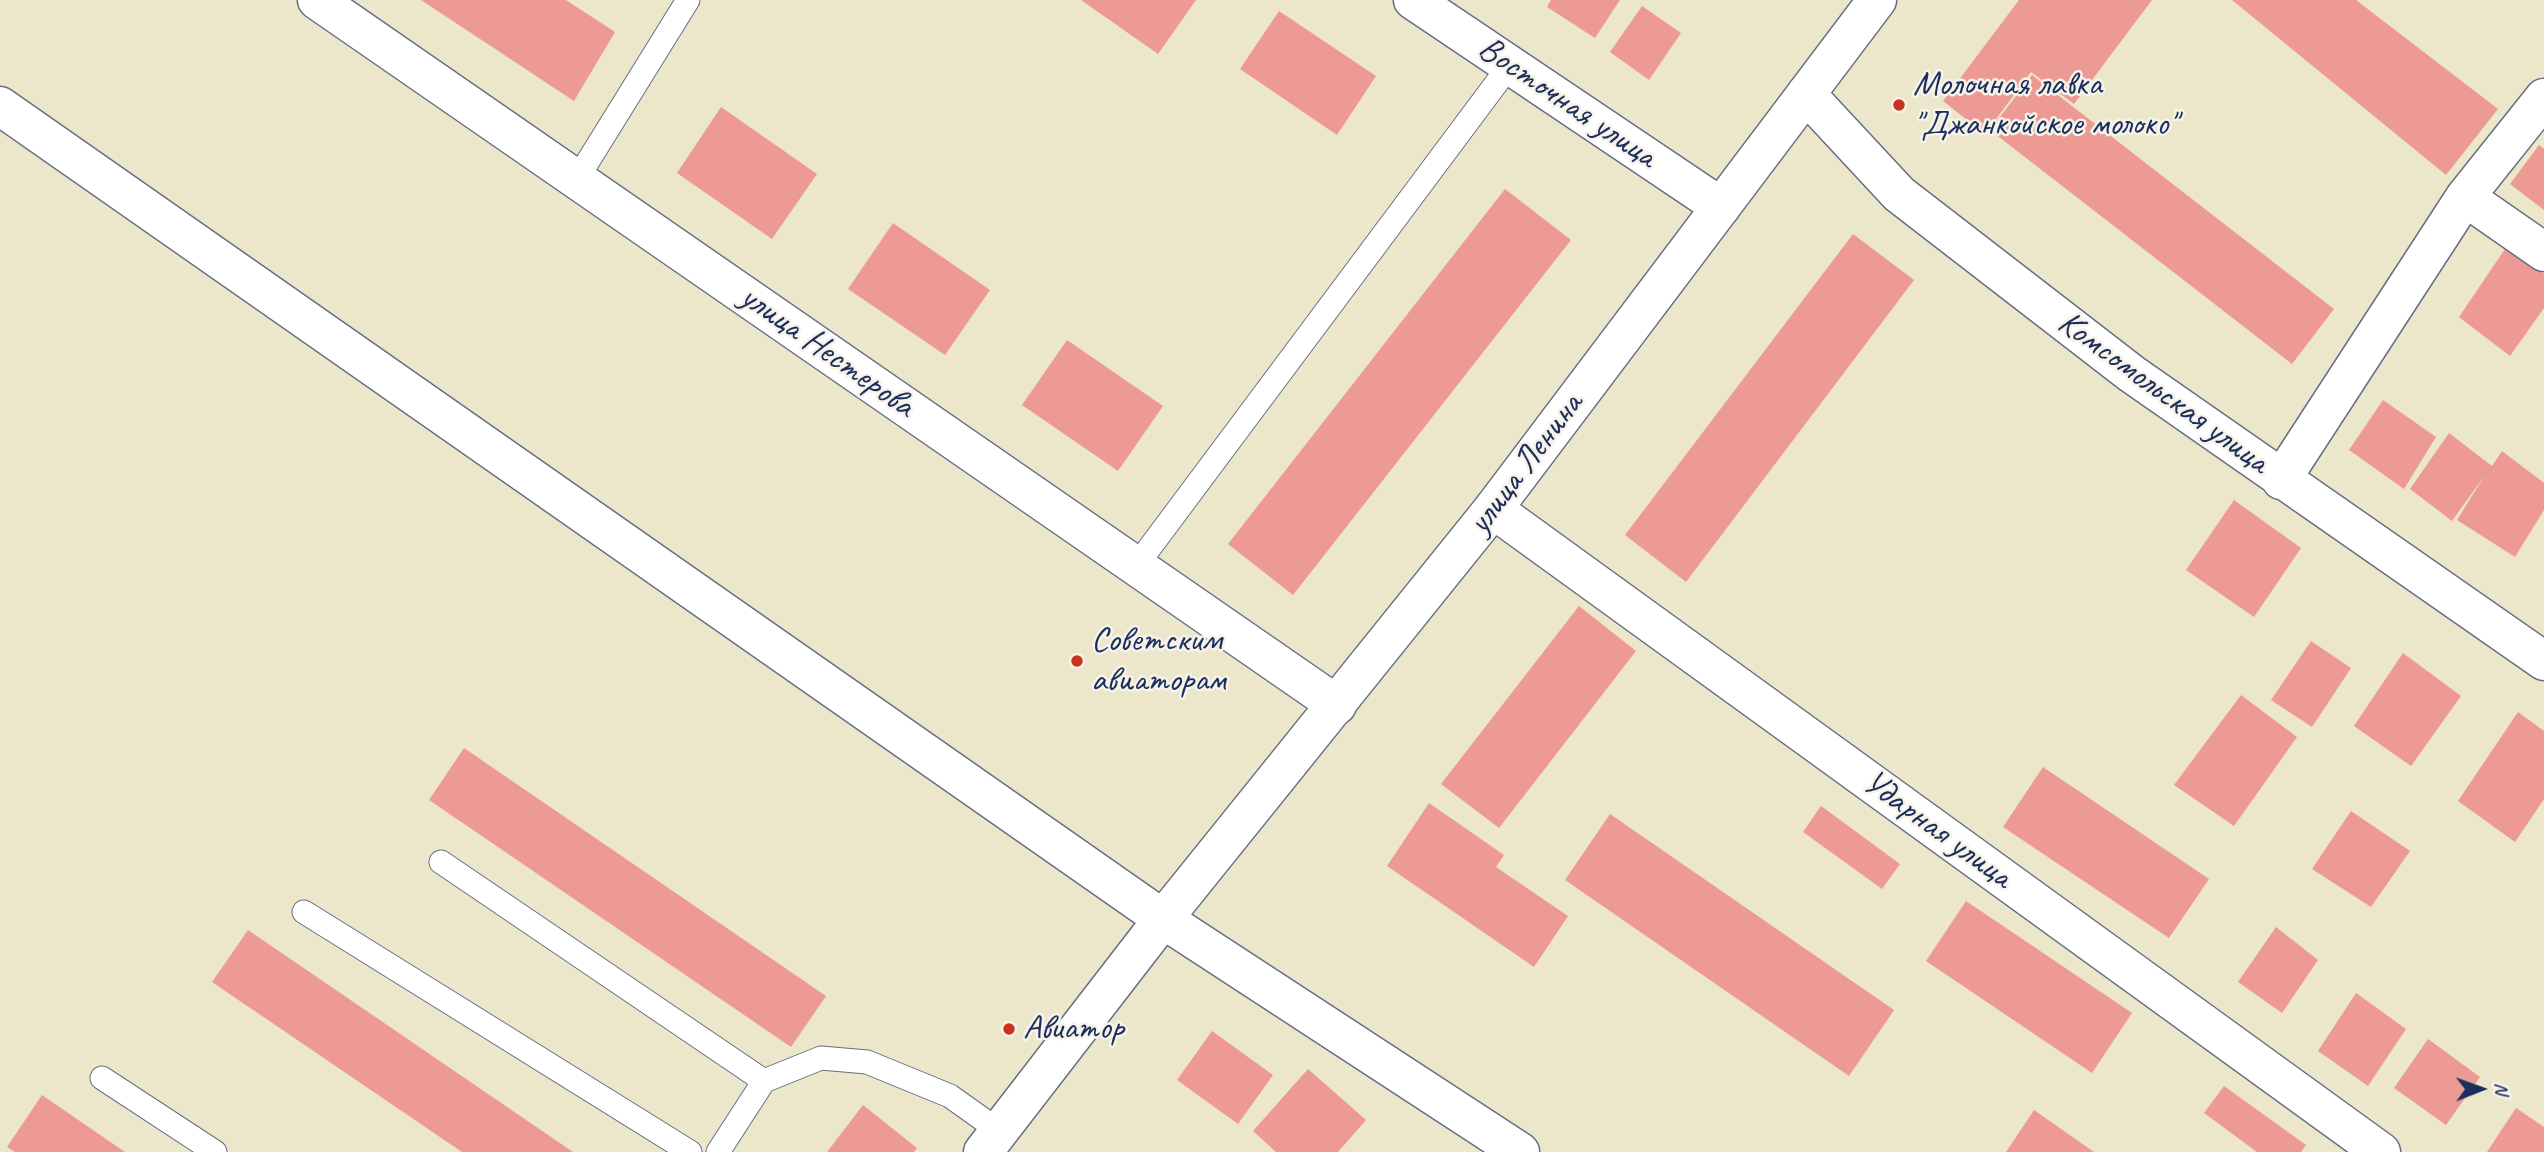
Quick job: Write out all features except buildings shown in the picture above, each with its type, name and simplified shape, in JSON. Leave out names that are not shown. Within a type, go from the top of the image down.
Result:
[{"type":"main road","name":"улица Нестерова","points":[[317,0],[1337,705]]},
{"type":"main road","name":"Восточная улица","points":[[1413,0],[1721,207]]},
{"type":"main road","name":"улица Ленина","points":[[991,1142],[1163,919],[1493,509],[1877,0]]},
{"type":"main road","name":"Комсомольская улица","points":[[1806,94],[1899,194],[2132,374],[2544,661]]},
{"type":"main road","points":[[2281,480],[2465,197],[2544,98]]},
{"type":"main road","points":[[0,106],[1163,919],[1520,1152]]},
{"type":"main road","points":[[2465,197],[2544,252]]},
{"type":"main road","name":"Ударная улица","points":[[1493,509],[2381,1152]]},
{"type":"lane","points":[[576,179],[688,0]]},
{"type":"lane","points":[[1136,566],[1510,65]]},
{"type":"lane","points":[[441,862],[764,1080]]},
{"type":"lane","points":[[304,912],[690,1152]]},
{"type":"lane","points":[[718,1152],[764,1080],[821,1058],[867,1062],[950,1096],[991,1142]]},
{"type":"lane","points":[[103,1078],[215,1152]]},
{"type":"place","name":"Молочная лавка \"Джанкойское молоко\"","points":[[1899,105]]},
{"type":"place","name":"Советским авиаторам","points":[[1077,661]]},
{"type":"place","name":"Авиатор","points":[[1009,1029]]}]
